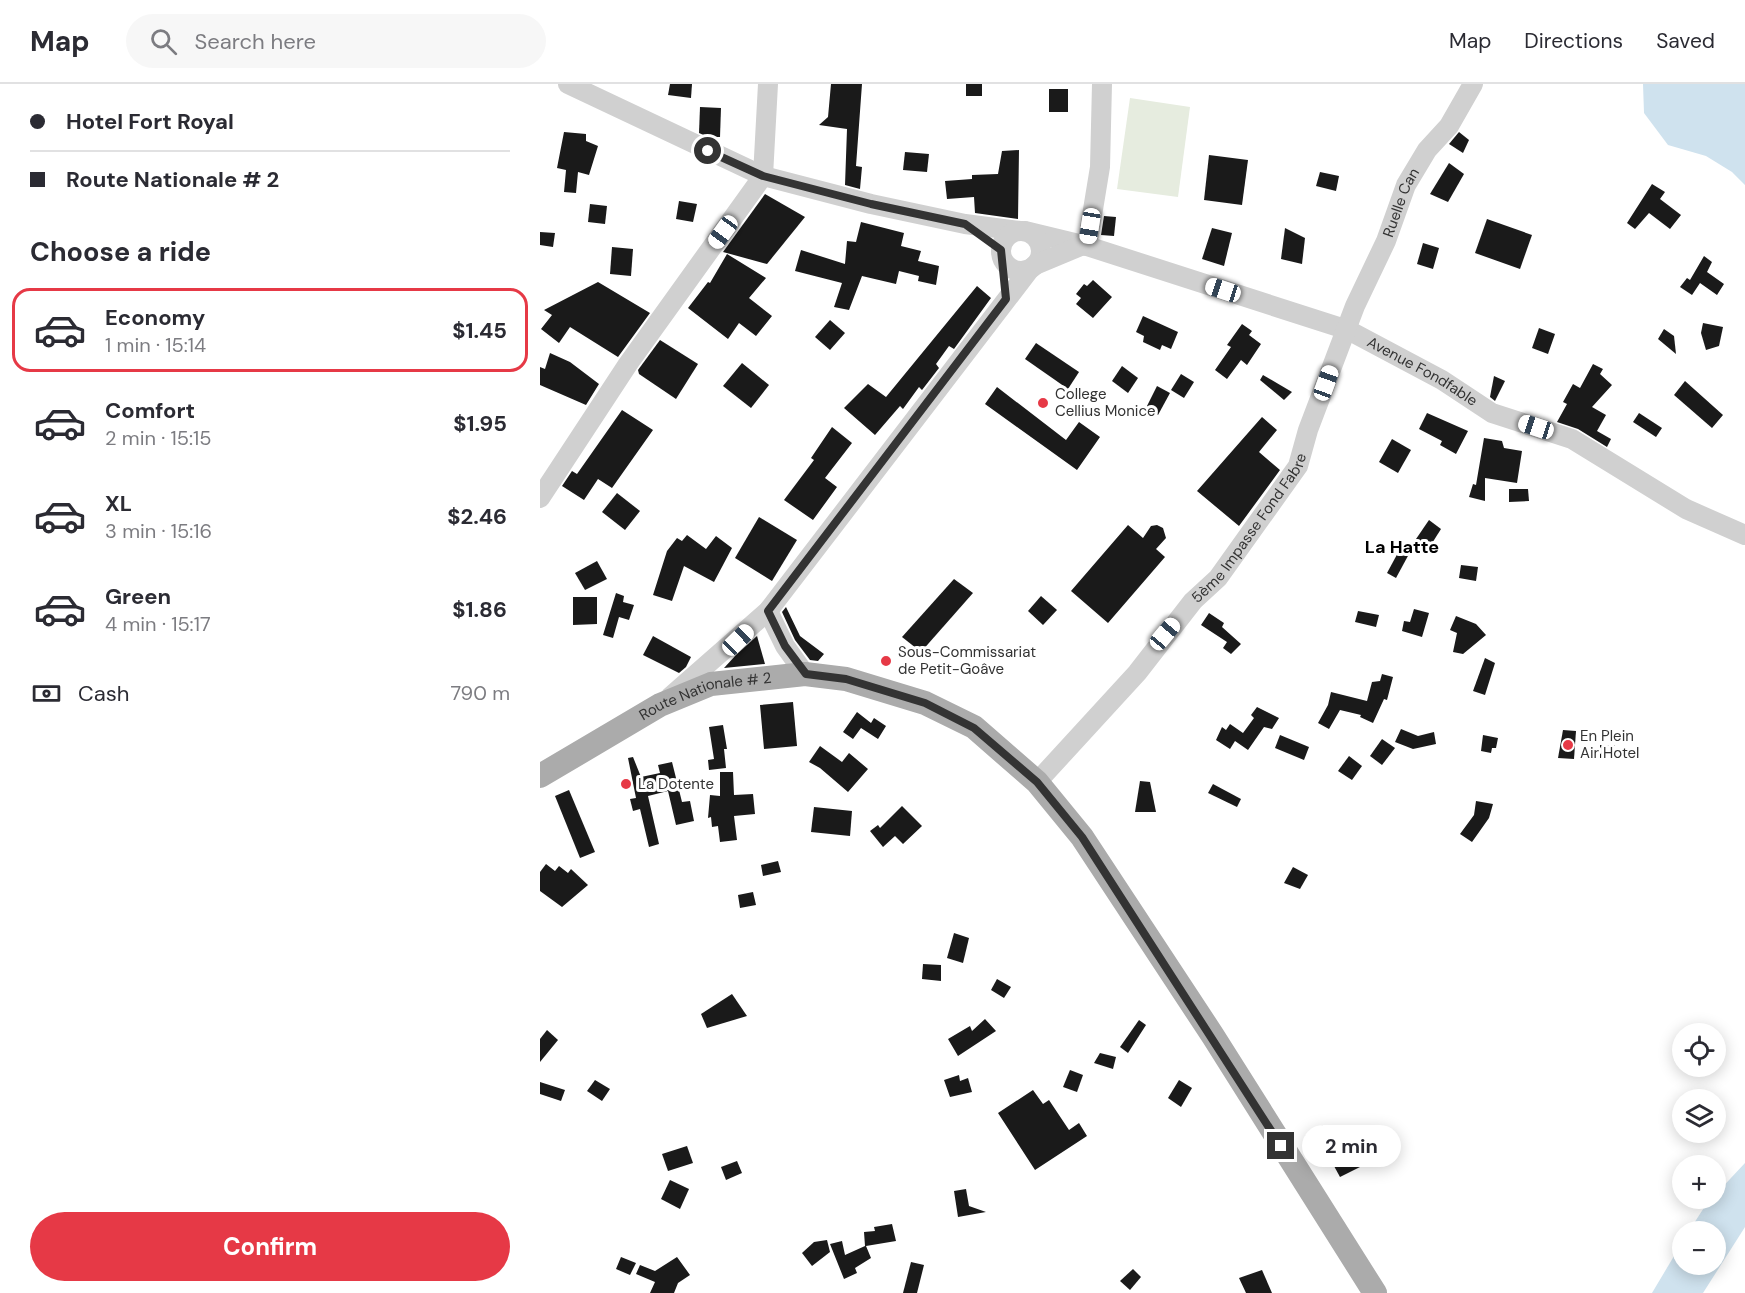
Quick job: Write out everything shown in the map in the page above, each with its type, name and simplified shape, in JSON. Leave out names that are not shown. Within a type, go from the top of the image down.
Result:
[{"type":"main road","name":"Route Nationale # 2","points":[[540,776],[660,705],[711,684],[806,674],[846,679],[925,703],[974,728],[1037,782],[1082,837],[1213,1036],[1376,1293]]},
{"type":"street","name":"Avenue Fondfable","points":[[568,84],[763,176],[871,204],[965,224],[1023,231],[1085,246],[1348,330],[1442,380],[1492,413],[1572,440],[1686,509],[1745,535]]},
{"type":"street","points":[[613,84],[614,104]]},
{"type":"street","points":[[540,498],[628,364],[763,176],[768,84]]},
{"type":"street","points":[[965,224],[1017,270],[1033,267],[1085,246],[1100,167],[1102,84]]},
{"type":"street","name":"Ruelle Can","points":[[1348,330],[1355,306],[1386,240],[1406,185],[1427,150],[1449,126],[1473,84]]},
{"type":"street","points":[[660,705],[768,611],[1006,299],[1033,267],[1039,259],[1040,246],[1035,236],[1023,231],[1009,234],[1002,256],[1006,299]]},
{"type":"street","name":"5ème Impasse Fond Fabre","points":[[1037,782],[1137,673],[1193,601],[1218,578],[1298,466],[1308,430],[1348,330]]},
{"type":"street","points":[[768,611],[785,646],[806,674]]},
{"type":"shaded area","points":[[1130,98],[1190,107],[1178,197],[1117,189]]},
{"type":"water","points":[[1643,84],[1745,84],[1745,185],[1732,172],[1706,156],[1668,145],[1644,113]]},
{"type":"water","points":[[1745,1163],[1745,1227],[1726,1257],[1726,1221],[1695,1221],[1703,1209],[1726,1209],[1726,1183]]},
{"type":"water","points":[[1672,1259],[1672,1275],[1714,1275],[1703,1293],[1652,1293]]},
{"type":"building","points":[[670,84],[692,84],[691,98],[668,95]]},
{"type":"building","points":[[831,84],[862,84],[856,166],[862,167],[860,189],[845,185],[847,129],[819,125],[828,117]]},
{"type":"building","points":[[966,84],[982,84],[982,96],[966,96]]},
{"type":"building","points":[[1049,89],[1068,89],[1068,112],[1049,112]]},
{"type":"building","points":[[700,107],[721,108],[720,137],[708,137],[699,133]]},
{"type":"building","points":[[564,132],[586,134],[586,141],[598,146],[589,175],[578,172],[576,193],[564,192],[566,170],[557,168]]},
{"type":"building","points":[[1459,132],[1469,140],[1463,153],[1449,144]]},
{"type":"building","points":[[1019,150],[1018,219],[975,213],[974,197],[947,199],[945,181],[972,179],[972,175],[998,174],[1002,151]]},
{"type":"building","points":[[905,152],[929,154],[927,172],[903,170]]},
{"type":"building","points":[[1209,155],[1248,160],[1242,205],[1204,200]]},
{"type":"building","points":[[1449,163],[1464,174],[1448,202],[1430,194]]},
{"type":"building","points":[[1320,172],[1339,176],[1336,191],[1316,186]]},
{"type":"building","points":[[1652,184],[1665,192],[1660,199],[1681,215],[1670,229],[1649,213],[1635,229],[1627,223]]},
{"type":"building","points":[[765,194],[805,217],[767,264],[723,252]]},
{"type":"building","points":[[679,201],[697,204],[693,222],[676,219]]},
{"type":"building","points":[[590,204],[607,206],[605,224],[588,222]]},
{"type":"building","points":[[1104,216],[1116,217],[1114,236],[1101,235]]},
{"type":"building","points":[[1487,219],[1532,235],[1520,269],[1475,253]]},
{"type":"building","points":[[861,222],[904,233],[901,246],[921,251],[918,261],[939,266],[936,285],[918,281],[919,276],[899,271],[896,284],[862,276],[849,310],[834,307],[842,283],[795,271],[801,250],[845,264],[847,241],[856,242]]},
{"type":"building","points":[[1212,228],[1232,233],[1224,266],[1202,259]]},
{"type":"building","points":[[1285,228],[1305,238],[1302,264],[1281,259]]},
{"type":"building","points":[[540,232],[555,233],[553,247],[540,245]]},
{"type":"building","points":[[1423,243],[1439,248],[1433,269],[1417,264]]},
{"type":"building","points":[[612,247],[633,249],[631,276],[610,274]]},
{"type":"building","points":[[727,254],[766,278],[749,298],[772,316],[756,336],[739,323],[728,339],[688,308],[708,282],[710,283]]},
{"type":"building","points":[[1704,256],[1712,262],[1707,272],[1724,284],[1717,295],[1700,283],[1692,295],[1680,287],[1687,278],[1690,280]]},
{"type":"building","points":[[1093,280],[1112,297],[1093,318],[1076,304],[1081,298],[1076,294],[1084,284],[1087,286]]},
{"type":"building","points":[[598,282],[650,313],[618,357],[570,327],[559,343],[541,329],[552,315],[544,310]]},
{"type":"building","points":[[977,286],[991,298],[954,349],[949,346],[936,364],[939,368],[922,390],[919,387],[903,409],[900,406],[875,435],[844,408],[868,384],[886,397]]},
{"type":"building","points":[[1143,316],[1178,332],[1171,349],[1162,345],[1160,350],[1143,342],[1144,336],[1136,332]]},
{"type":"building","points":[[830,320],[845,333],[830,350],[815,337]]},
{"type":"building","points":[[1703,323],[1723,327],[1719,346],[1706,350],[1701,333]]},
{"type":"building","points":[[1242,324],[1252,331],[1249,335],[1261,344],[1247,365],[1241,360],[1227,379],[1215,370],[1231,347],[1227,345]]},
{"type":"building","points":[[1539,328],[1555,334],[1548,354],[1532,348]]},
{"type":"building","points":[[1664,329],[1674,336],[1676,354],[1658,339]]},
{"type":"building","points":[[660,340],[698,364],[676,399],[639,374],[638,370]]},
{"type":"building","points":[[1036,343],[1079,372],[1068,389],[1025,359]]},
{"type":"building","points":[[550,353],[570,362],[599,384],[586,405],[540,385],[540,367],[545,369]]},
{"type":"building","points":[[742,363],[769,385],[751,408],[723,386]]},
{"type":"building","points":[[1593,364],[1603,369],[1600,374],[1612,385],[1592,407],[1606,415],[1597,431],[1611,439],[1607,447],[1578,429],[1557,422],[1567,404],[1563,402],[1573,384],[1580,388]]},
{"type":"building","points":[[1122,366],[1138,378],[1128,393],[1112,381]]},
{"type":"building","points":[[1181,374],[1194,382],[1184,398],[1171,390]]},
{"type":"building","points":[[1263,375],[1292,392],[1284,400],[1260,380]]},
{"type":"building","points":[[1494,376],[1505,381],[1495,401],[1490,397]]},
{"type":"building","points":[[1685,381],[1723,415],[1712,428],[1674,395]]},
{"type":"building","points":[[1157,386],[1170,393],[1158,415],[1146,408]]},
{"type":"building","points":[[997,387],[1066,440],[1079,422],[1100,437],[1077,470],[985,404]]},
{"type":"building","points":[[622,410],[653,430],[612,488],[598,479],[584,500],[562,486],[572,471],[577,474]]},
{"type":"building","points":[[1427,413],[1468,431],[1456,454],[1440,445],[1442,441],[1419,429]]},
{"type":"building","points":[[1639,413],[1662,428],[1656,437],[1633,422]]},
{"type":"building","points":[[1262,417],[1277,430],[1259,452],[1280,470],[1239,526],[1197,491]]},
{"type":"building","points":[[832,427],[852,443],[825,478],[837,487],[813,520],[784,500],[814,460],[811,458]]},
{"type":"building","points":[[1484,438],[1502,441],[1504,448],[1522,451],[1517,483],[1485,478],[1485,501],[1469,497],[1473,484],[1476,485]]},
{"type":"building","points":[[1392,439],[1411,450],[1398,473],[1379,462]]},
{"type":"building","points":[[1509,489],[1528,489],[1529,501],[1509,502]]},
{"type":"building","points":[[617,493],[640,511],[625,530],[602,512]]},
{"type":"building","points":[[759,517],[797,540],[772,581],[735,558]]},
{"type":"building","points":[[1429,520],[1441,529],[1429,548],[1416,539]]},
{"type":"building","points":[[1128,525],[1143,538],[1151,526],[1157,525],[1163,528],[1166,538],[1156,549],[1165,557],[1108,623],[1071,591]]},
{"type":"building","points":[[687,535],[706,549],[716,536],[732,548],[714,582],[684,566],[672,601],[653,595],[667,551],[677,538],[682,541]]},
{"type":"building","points":[[1400,549],[1409,554],[1396,578],[1387,573]]},
{"type":"building","points":[[597,561],[607,579],[585,590],[575,573]]},
{"type":"building","points":[[1461,565],[1478,567],[1476,581],[1459,578]]},
{"type":"building","points":[[954,579],[973,593],[921,652],[902,637]]},
{"type":"building","points":[[616,593],[624,596],[623,602],[634,605],[629,620],[619,617],[613,638],[603,635]]},
{"type":"building","points":[[1041,596],[1057,610],[1043,625],[1028,611]]},
{"type":"building","points":[[573,597],[597,597],[597,624],[573,625]]},
{"type":"building","points":[[786,607],[800,636],[824,654],[818,661],[810,660],[795,640],[782,612]]},
{"type":"building","points":[[1414,609],[1429,613],[1422,637],[1402,631],[1404,621],[1410,622]]},
{"type":"building","points":[[1358,611],[1379,615],[1376,627],[1355,622]]},
{"type":"building","points":[[1209,613],[1224,623],[1222,627],[1241,644],[1231,654],[1223,648],[1227,642],[1201,625]]},
{"type":"building","points":[[1456,616],[1476,624],[1486,635],[1463,654],[1453,652],[1457,633],[1450,630]]},
{"type":"building","points":[[653,636],[691,657],[686,667],[679,673],[643,655]]},
{"type":"building","points":[[757,636],[765,664],[724,668],[736,655]]},
{"type":"building","points":[[1485,658],[1495,663],[1485,695],[1473,691]]},
{"type":"building","points":[[1382,674],[1393,677],[1387,700],[1384,699],[1373,723],[1360,717],[1361,715],[1340,710],[1329,729],[1318,723],[1328,705],[1331,692],[1367,701],[1372,682],[1380,681]]},
{"type":"building","points":[[793,702],[797,746],[764,749],[760,705]]},
{"type":"building","points":[[1257,707],[1279,718],[1272,729],[1264,727],[1248,750],[1235,741],[1230,749],[1216,740],[1222,727],[1226,730],[1230,724],[1243,733],[1254,718],[1251,715]]},
{"type":"building","points":[[857,712],[871,723],[874,718],[886,726],[878,739],[861,728],[853,739],[843,732]]},
{"type":"building","points":[[723,725],[727,749],[724,749],[726,768],[709,770],[708,760],[714,759],[709,727]]},
{"type":"building","points":[[1401,729],[1418,736],[1434,732],[1436,744],[1413,749],[1395,742]]},
{"type":"building","name":"En Plein Air Hotel","points":[[1563,730],[1576,731],[1574,759],[1558,758]]},
{"type":"building","points":[[1280,735],[1309,747],[1304,760],[1275,748]]},
{"type":"building","points":[[1483,735],[1498,738],[1496,748],[1492,748],[1491,753],[1481,751]]},
{"type":"building","points":[[1382,739],[1395,748],[1382,765],[1370,756]]},
{"type":"building","points":[[1600,745],[1615,745],[1615,757],[1600,758]]},
{"type":"building","points":[[820,746],[842,762],[849,753],[868,769],[848,792],[820,768],[809,762]]},
{"type":"building","points":[[1349,756],[1362,766],[1352,780],[1338,771]]},
{"type":"building","points":[[633,757],[641,777],[660,773],[658,765],[672,762],[682,802],[690,801],[694,821],[676,825],[668,791],[648,796],[659,844],[649,847],[640,809],[633,811],[630,799],[636,798],[628,758]]},
{"type":"building","points":[[720,772],[733,772],[734,795],[753,794],[755,814],[734,816],[737,840],[720,842],[718,826],[712,827],[711,817],[708,818],[710,795],[720,796]]},
{"type":"building","points":[[1140,781],[1150,782],[1156,812],[1135,812]]},
{"type":"building","points":[[1213,784],[1241,799],[1237,807],[1208,793]]},
{"type":"building","points":[[569,790],[595,852],[580,858],[555,796]]},
{"type":"building","points":[[1476,801],[1493,804],[1489,818],[1472,842],[1460,834],[1474,815]]},
{"type":"building","points":[[902,806],[922,826],[903,844],[895,836],[883,847],[870,831],[878,825],[880,828]]},
{"type":"building","points":[[814,807],[852,811],[850,836],[811,832]]},
{"type":"building","points":[[778,861],[781,872],[763,876],[761,865]]},
{"type":"building","points":[[546,864],[555,871],[559,866],[568,873],[571,869],[588,885],[562,907],[540,891],[540,872]]},
{"type":"building","points":[[1293,867],[1308,875],[1300,889],[1284,883]]},
{"type":"building","points":[[753,892],[756,905],[740,908],[738,895]]},
{"type":"building","points":[[954,933],[969,938],[963,963],[947,958]]},
{"type":"building","points":[[923,964],[941,965],[941,981],[922,979]]},
{"type":"building","points":[[997,979],[1011,987],[1004,998],[991,990]]},
{"type":"building","points":[[732,994],[747,1016],[707,1028],[701,1014]]},
{"type":"building","points":[[985,1019],[996,1031],[958,1056],[948,1039],[970,1026],[972,1031]]},
{"type":"building","points":[[1139,1020],[1146,1025],[1128,1053],[1120,1047]]},
{"type":"building","points":[[547,1030],[558,1040],[540,1062],[540,1039]]},
{"type":"building","points":[[1100,1053],[1116,1057],[1113,1069],[1094,1063]]},
{"type":"building","points":[[1070,1070],[1083,1075],[1077,1092],[1063,1087]]},
{"type":"building","points":[[959,1075],[960,1081],[968,1078],[972,1092],[950,1097],[944,1080]]},
{"type":"building","points":[[595,1080],[610,1089],[602,1101],[587,1091]]},
{"type":"building","points":[[1179,1080],[1192,1088],[1181,1107],[1168,1098]]},
{"type":"building","points":[[540,1082],[565,1090],[561,1101],[540,1094]]},
{"type":"building","points":[[1033,1090],[1043,1104],[1049,1100],[1069,1130],[1079,1123],[1087,1136],[1035,1170],[998,1113]]},
{"type":"building","points":[[1323,1125],[1332,1141],[1315,1151],[1305,1136]]},
{"type":"building","points":[[687,1146],[693,1163],[668,1171],[662,1154]]},
{"type":"building","points":[[1354,1156],[1360,1167],[1340,1177],[1334,1166]]},
{"type":"building","points":[[737,1161],[742,1173],[726,1180],[721,1167]]},
{"type":"building","points":[[670,1180],[689,1189],[680,1209],[661,1199]]},
{"type":"building","points":[[966,1189],[969,1206],[986,1212],[958,1217],[954,1191]]},
{"type":"building","points":[[892,1224],[896,1241],[866,1246],[871,1258],[855,1268],[857,1273],[844,1279],[830,1244],[842,1241],[845,1255],[865,1246],[864,1232],[875,1231],[874,1227]]},
{"type":"building","points":[[827,1240],[830,1252],[812,1266],[802,1253],[814,1242]]},
{"type":"building","points":[[621,1257],[636,1263],[630,1275],[616,1269]]},
{"type":"building","points":[[677,1257],[690,1275],[678,1283],[674,1293],[650,1293],[655,1282],[636,1274],[640,1265],[655,1271]]},
{"type":"building","points":[[911,1262],[924,1265],[917,1293],[903,1293]]},
{"type":"building","points":[[1133,1269],[1141,1277],[1130,1290],[1120,1281]]},
{"type":"building","points":[[1262,1270],[1272,1293],[1246,1293],[1239,1278]]},
{"type":"place","name":"College Cellius Monice","points":[[1043,403]]},
{"type":"place","name":"Sous-Commissariat de Petit-Goâve","points":[[886,661]]},
{"type":"place","name":"En Plein Air Hotel","points":[[1568,745]]},
{"type":"place","name":"La Dotente","points":[[626,784]]},
{"type":"district","name":"La Hatte","points":[[1402,547]]},
{"type":"route","points":[[708,151],[763,176],[871,204],[965,224],[1001,250],[1004,261],[1006,299],[768,611],[785,646],[806,674],[846,679],[925,703],[974,728],[996,744],[1037,782],[1065,813],[1082,837],[1213,1036],[1281,1146]]}]
